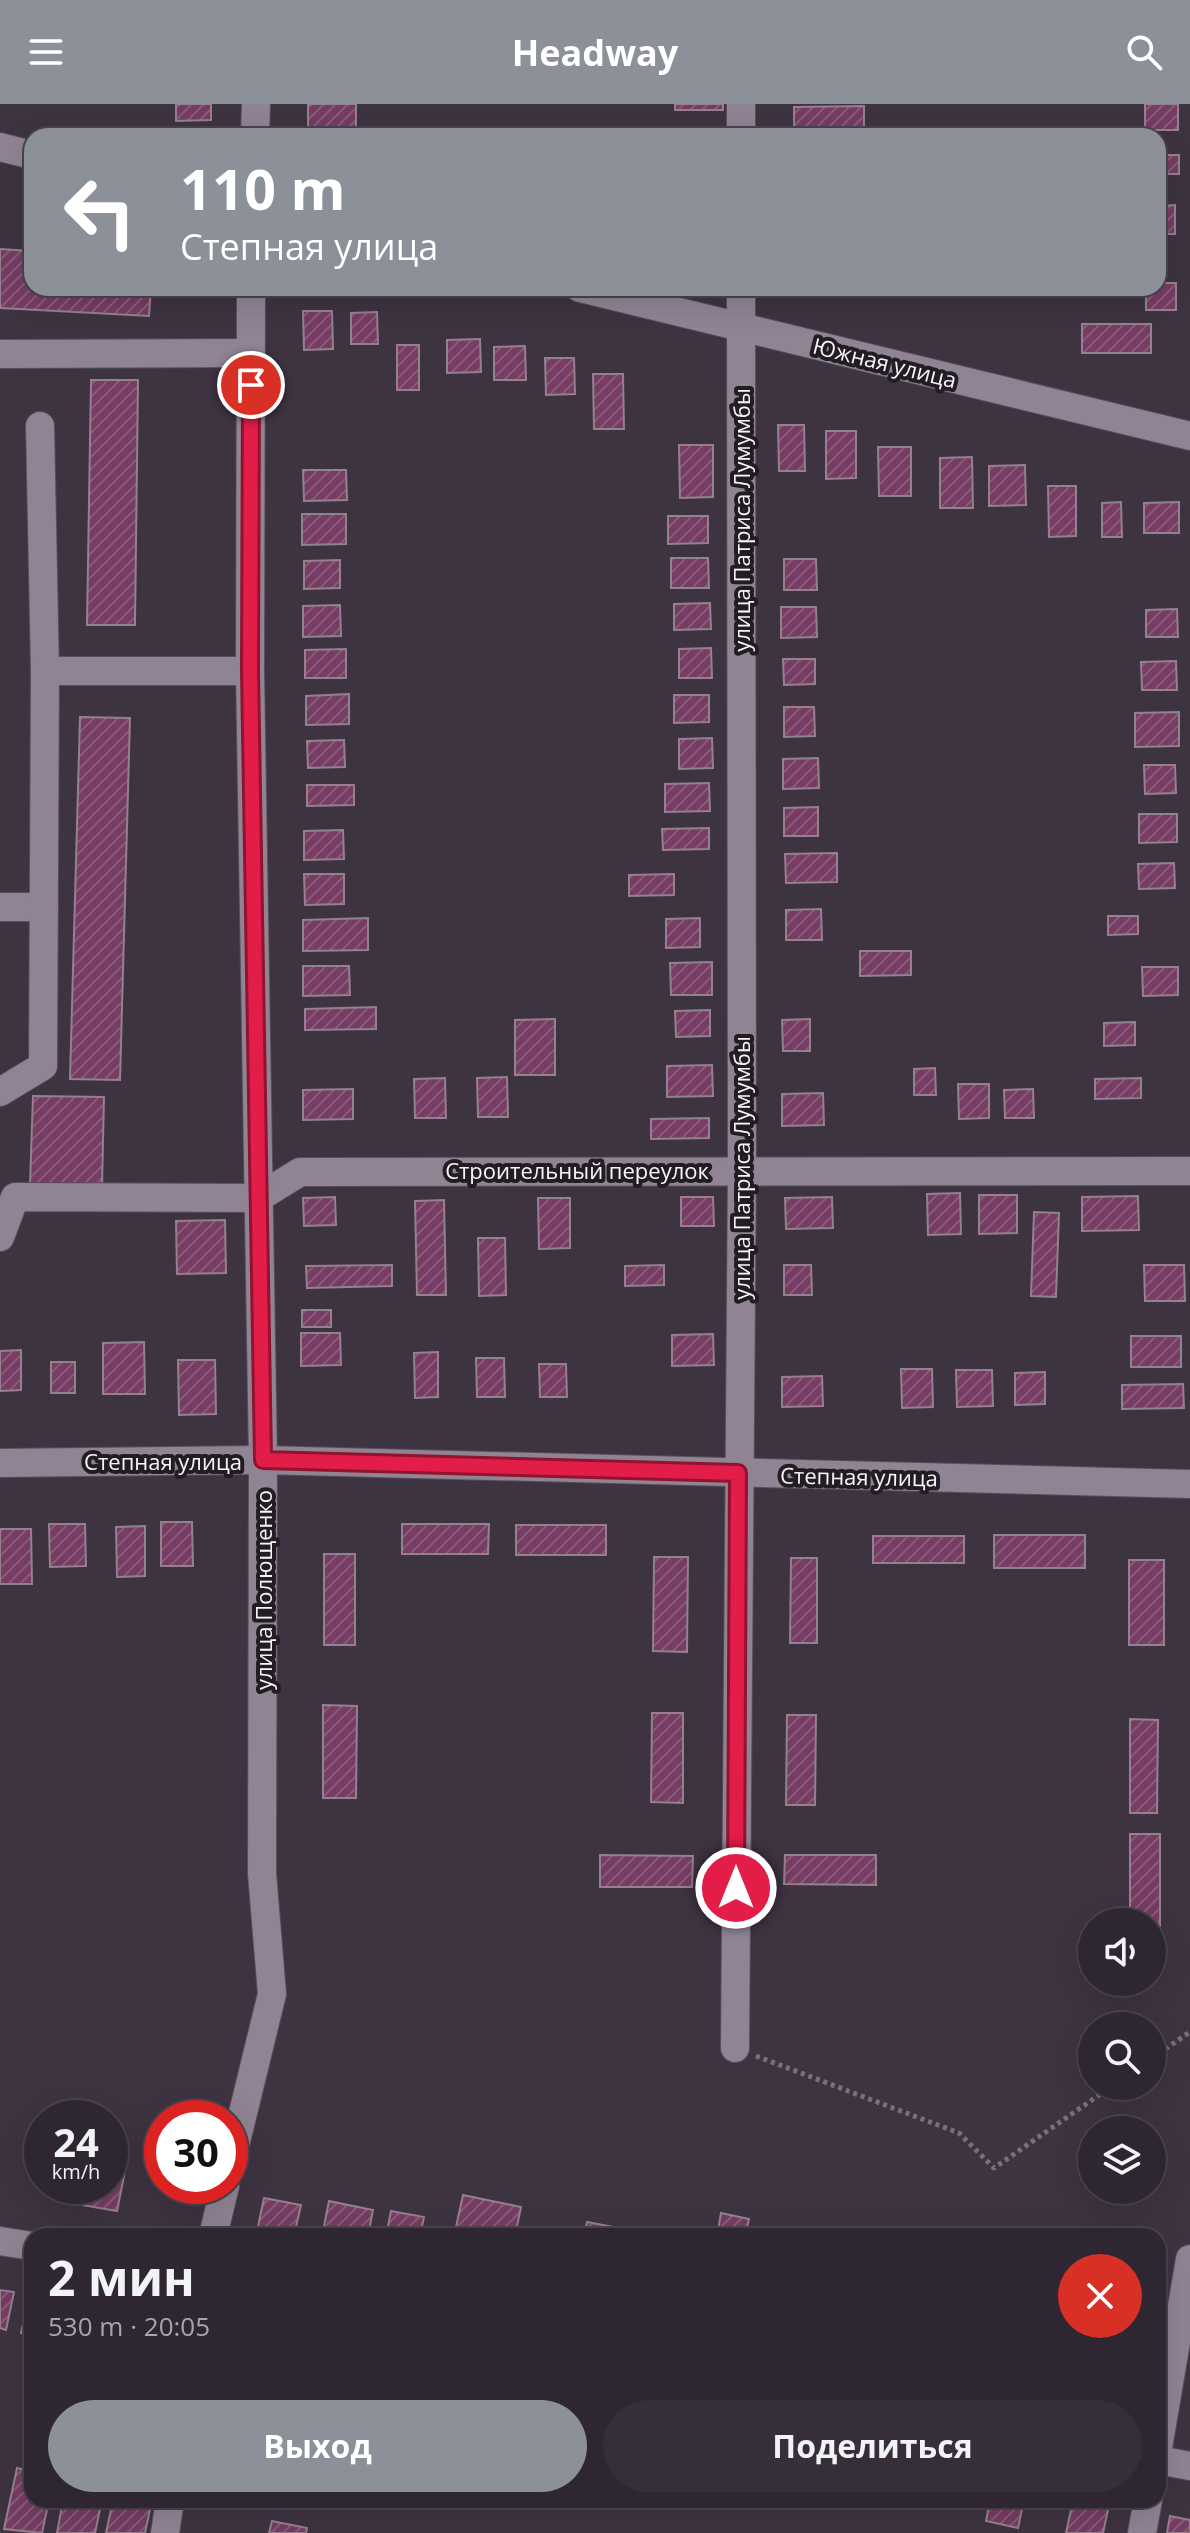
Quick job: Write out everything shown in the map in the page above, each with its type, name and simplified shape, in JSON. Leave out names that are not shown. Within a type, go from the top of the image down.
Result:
[{"type":"street","points":[[255,128],[256,104]]},
{"type":"street","points":[[741,104],[741,128]]},
{"type":"street","points":[[0,147],[24,153]]},
{"type":"street","name":"улица Полющенко","points":[[246,2100],[272,1994],[262,1873],[263,1460],[250,671],[251,296]]},
{"type":"street","name":"Южная улица","points":[[613,296],[1190,436]]},
{"type":"street","name":"улица Патриса Лумумбы","points":[[735,2048],[742,1169],[741,296]]},
{"type":"street","points":[[0,354],[251,353]]},
{"type":"street","points":[[0,1092],[43,1066],[45,671],[40,426]]},
{"type":"street","points":[[45,671],[250,671]]},
{"type":"street","points":[[0,907],[44,907]]},
{"type":"street","name":"Строительный переулок","points":[[258,1198],[300,1172],[742,1169],[1190,1171]]},
{"type":"street","points":[[0,1237],[15,1197],[258,1198]]},
{"type":"street","name":"Степная улица","points":[[0,1463],[263,1460],[1190,1484]]},
{"type":"street","points":[[215,2228],[221,2204]]},
{"type":"street","points":[[0,2241],[24,2245]]},
{"type":"street","points":[[1166,2401],[1190,2259]]},
{"type":"street","points":[[1166,2462],[1190,2466]]},
{"type":"street","points":[[165,2533],[169,2508]]},
{"type":"street","points":[[1142,2533],[1147,2508]]},
{"type":"path","points":[[1166,2048],[1190,2032]]},
{"type":"path","points":[[735,2048],[959,2133],[994,2168],[1092,2100]]},
{"type":"building","points":[[176,104],[211,104],[211,120],[176,121]]},
{"type":"building","points":[[308,104],[356,104],[356,128],[308,128]]},
{"type":"building","points":[[675,104],[723,104],[723,110],[675,110]]},
{"type":"building","points":[[1145,104],[1178,104],[1178,130],[1145,128]]},
{"type":"building","points":[[864,106],[864,128],[794,128],[794,107]]},
{"type":"building","points":[[1166,155],[1179,155],[1179,174],[1166,174]]},
{"type":"building","points":[[1175,205],[1175,234],[1166,234],[1166,206]]},
{"type":"building","points":[[0,249],[24,250],[24,296],[150,296],[149,316],[0,308]]},
{"type":"building","points":[[1166,283],[1176,283],[1176,310],[1146,310],[1146,296],[1166,296]]},
{"type":"building","points":[[303,311],[332,311],[333,349],[304,350]]},
{"type":"building","points":[[377,312],[378,344],[351,344],[351,313]]},
{"type":"building","points":[[1082,324],[1151,324],[1151,353],[1082,353]]},
{"type":"building","points":[[480,339],[481,372],[447,373],[447,340]]},
{"type":"building","points":[[397,345],[419,345],[419,390],[397,390]]},
{"type":"building","points":[[525,346],[526,380],[494,380],[494,347]]},
{"type":"building","points":[[545,358],[574,358],[575,394],[546,395]]},
{"type":"building","points":[[593,374],[623,374],[624,429],[594,429]]},
{"type":"building","points":[[91,380],[138,380],[135,625],[87,625]]},
{"type":"building","points":[[778,425],[804,425],[805,471],[779,471]]},
{"type":"building","points":[[826,431],[856,431],[856,478],[826,479]]},
{"type":"building","points":[[679,445],[713,445],[713,497],[680,498]]},
{"type":"building","points":[[878,447],[911,447],[911,496],[879,496]]},
{"type":"building","points":[[972,457],[973,508],[940,508],[940,458]]},
{"type":"building","points":[[1025,465],[1026,505],[989,506],[989,466]]},
{"type":"building","points":[[303,470],[346,470],[347,500],[304,501]]},
{"type":"building","points":[[1048,486],[1076,486],[1076,536],[1049,537]]},
{"type":"building","points":[[1121,502],[1122,537],[1102,537],[1102,503]]},
{"type":"building","points":[[1179,502],[1179,533],[1144,533],[1144,503]]},
{"type":"building","points":[[302,514],[346,514],[346,544],[302,545]]},
{"type":"building","points":[[668,516],[708,516],[708,543],[668,544]]},
{"type":"building","points":[[671,558],[708,558],[709,588],[671,588]]},
{"type":"building","points":[[784,559],[816,559],[817,590],[784,590]]},
{"type":"building","points":[[340,560],[340,588],[304,589],[304,561]]},
{"type":"building","points":[[710,603],[711,629],[674,630],[674,604]]},
{"type":"building","points":[[340,605],[341,636],[303,637],[303,606]]},
{"type":"building","points":[[781,607],[816,607],[817,637],[781,638]]},
{"type":"building","points":[[1177,609],[1178,637],[1146,637],[1146,610]]},
{"type":"building","points":[[711,648],[712,678],[679,678],[679,649]]},
{"type":"building","points":[[346,649],[346,678],[305,678],[305,650]]},
{"type":"building","points":[[783,659],[815,659],[815,684],[784,685]]},
{"type":"building","points":[[1176,661],[1177,690],[1142,690],[1141,662]]},
{"type":"building","points":[[349,694],[349,724],[306,725],[306,696]]},
{"type":"building","points":[[674,695],[709,695],[709,722],[674,723]]},
{"type":"building","points":[[784,707],[814,707],[815,736],[784,737]]},
{"type":"building","points":[[1179,712],[1179,746],[1135,747],[1135,713]]},
{"type":"building","points":[[80,717],[130,718],[120,1080],[70,1079]]},
{"type":"building","points":[[712,738],[713,768],[679,769],[679,739]]},
{"type":"building","points":[[344,740],[345,767],[308,768],[307,741]]},
{"type":"building","points":[[818,758],[819,788],[783,789],[783,759]]},
{"type":"building","points":[[1144,765],[1175,765],[1176,793],[1145,794]]},
{"type":"building","points":[[709,783],[710,811],[665,812],[665,784]]},
{"type":"building","points":[[307,785],[354,785],[354,805],[307,806]]},
{"type":"building","points":[[818,807],[818,836],[784,836],[784,808]]},
{"type":"building","points":[[1139,814],[1177,814],[1177,842],[1139,843]]},
{"type":"building","points":[[709,828],[709,849],[663,850],[662,829]]},
{"type":"building","points":[[343,830],[344,859],[304,860],[304,831]]},
{"type":"building","points":[[837,853],[837,882],[786,883],[785,854]]},
{"type":"building","points":[[1174,863],[1175,888],[1139,889],[1138,864]]},
{"type":"building","points":[[304,874],[344,874],[344,904],[305,905]]},
{"type":"building","points":[[674,874],[674,895],[629,896],[629,875]]},
{"type":"building","points":[[821,909],[822,940],[786,940],[786,910]]},
{"type":"building","points":[[1108,916],[1138,916],[1138,934],[1108,935]]},
{"type":"building","points":[[368,918],[368,950],[303,951],[303,920]]},
{"type":"building","points":[[700,918],[700,947],[666,948],[666,919]]},
{"type":"building","points":[[860,951],[911,951],[911,975],[860,976]]},
{"type":"building","points":[[712,962],[712,995],[671,995],[670,963]]},
{"type":"building","points":[[303,966],[349,966],[350,995],[303,996]]},
{"type":"building","points":[[1142,967],[1178,967],[1178,995],[1143,996]]},
{"type":"building","points":[[376,1007],[376,1029],[305,1030],[305,1009]]},
{"type":"building","points":[[710,1010],[710,1036],[676,1037],[675,1011]]},
{"type":"building","points":[[555,1019],[555,1075],[515,1075],[515,1020]]},
{"type":"building","points":[[810,1019],[810,1051],[783,1051],[782,1020]]},
{"type":"building","points":[[1135,1022],[1135,1045],[1104,1046],[1104,1023]]},
{"type":"building","points":[[712,1065],[713,1096],[667,1097],[667,1066]]},
{"type":"building","points":[[935,1068],[936,1095],[914,1095],[914,1069]]},
{"type":"building","points":[[507,1077],[508,1117],[478,1117],[477,1078]]},
{"type":"building","points":[[445,1078],[446,1118],[415,1118],[414,1079]]},
{"type":"building","points":[[1141,1078],[1141,1098],[1095,1099],[1095,1079]]},
{"type":"building","points":[[958,1084],[989,1084],[989,1118],[959,1119]]},
{"type":"building","points":[[353,1089],[353,1119],[303,1120],[303,1090]]},
{"type":"building","points":[[1033,1089],[1034,1118],[1005,1118],[1004,1090]]},
{"type":"building","points":[[823,1093],[824,1125],[782,1126],[782,1094]]},
{"type":"building","points":[[33,1096],[104,1097],[102,1187],[30,1185]]},
{"type":"building","points":[[709,1118],[709,1138],[651,1139],[651,1119]]},
{"type":"building","points":[[960,1193],[961,1234],[928,1235],[927,1194]]},
{"type":"building","points":[[979,1195],[1017,1195],[1017,1233],[979,1234]]},
{"type":"building","points":[[1138,1196],[1139,1230],[1082,1231],[1082,1197]]},
{"type":"building","points":[[335,1197],[336,1225],[304,1226],[303,1198]]},
{"type":"building","points":[[681,1197],[713,1197],[714,1226],[681,1226]]},
{"type":"building","points":[[832,1197],[833,1228],[786,1229],[785,1198]]},
{"type":"building","points":[[538,1198],[570,1198],[570,1248],[539,1249]]},
{"type":"building","points":[[444,1200],[446,1295],[417,1295],[415,1201]]},
{"type":"building","points":[[1034,1212],[1059,1213],[1056,1297],[1031,1296]]},
{"type":"building","points":[[225,1220],[226,1273],[177,1274],[176,1221]]},
{"type":"building","points":[[478,1238],[505,1238],[506,1295],[479,1296]]},
{"type":"building","points":[[392,1265],[392,1286],[307,1288],[306,1266]]},
{"type":"building","points":[[664,1265],[664,1285],[625,1286],[625,1266]]},
{"type":"building","points":[[784,1265],[811,1265],[812,1295],[784,1295]]},
{"type":"building","points":[[1144,1265],[1184,1265],[1185,1301],[1145,1301]]},
{"type":"building","points":[[302,1310],[331,1310],[331,1327],[302,1327]]},
{"type":"building","points":[[301,1333],[340,1333],[341,1365],[301,1366]]},
{"type":"building","points":[[713,1334],[714,1365],[672,1366],[672,1335]]},
{"type":"building","points":[[1131,1336],[1181,1336],[1181,1367],[1131,1367]]},
{"type":"building","points":[[144,1342],[145,1394],[103,1394],[103,1343]]},
{"type":"building","points":[[21,1350],[21,1390],[0,1391],[0,1351]]},
{"type":"building","points":[[438,1352],[438,1397],[415,1398],[414,1353]]},
{"type":"building","points":[[476,1358],[504,1358],[505,1397],[477,1397]]},
{"type":"building","points":[[178,1360],[215,1360],[216,1414],[179,1415]]},
{"type":"building","points":[[51,1362],[75,1362],[75,1393],[51,1393]]},
{"type":"building","points":[[539,1364],[566,1364],[567,1397],[540,1397]]},
{"type":"building","points":[[901,1369],[932,1369],[933,1407],[902,1408]]},
{"type":"building","points":[[956,1370],[992,1370],[993,1406],[957,1407]]},
{"type":"building","points":[[1045,1372],[1045,1404],[1015,1405],[1015,1373]]},
{"type":"building","points":[[822,1376],[823,1406],[782,1407],[782,1377]]},
{"type":"building","points":[[1183,1384],[1184,1408],[1122,1409],[1122,1385]]},
{"type":"building","points":[[161,1522],[192,1522],[193,1566],[161,1566]]},
{"type":"building","points":[[49,1524],[85,1524],[86,1566],[50,1567]]},
{"type":"building","points":[[402,1524],[489,1524],[488,1554],[402,1554]]},
{"type":"building","points":[[516,1525],[606,1525],[606,1555],[516,1555]]},
{"type":"building","points":[[145,1526],[145,1576],[117,1577],[116,1527]]},
{"type":"building","points":[[0,1529],[31,1529],[32,1584],[0,1584]]},
{"type":"building","points":[[994,1535],[1085,1535],[1085,1568],[994,1568]]},
{"type":"building","points":[[873,1536],[964,1536],[964,1563],[873,1563]]},
{"type":"building","points":[[324,1554],[355,1554],[355,1645],[324,1645]]},
{"type":"building","points":[[654,1557],[688,1557],[687,1652],[653,1651]]},
{"type":"building","points":[[791,1558],[817,1558],[817,1643],[790,1643]]},
{"type":"building","points":[[1129,1560],[1164,1560],[1164,1645],[1129,1645]]},
{"type":"building","points":[[323,1705],[357,1706],[356,1798],[323,1798]]},
{"type":"building","points":[[652,1713],[683,1713],[683,1803],[651,1802]]},
{"type":"building","points":[[787,1715],[816,1715],[815,1805],[786,1805]]},
{"type":"building","points":[[1130,1719],[1158,1720],[1157,1813],[1130,1813]]},
{"type":"building","points":[[1130,1834],[1160,1834],[1160,1908],[1130,1908]]},
{"type":"building","points":[[600,1855],[693,1856],[692,1887],[600,1887]]},
{"type":"building","points":[[785,1855],[876,1855],[876,1885],[784,1884]]},
{"type":"building","points":[[463,2195],[521,2207],[517,2228],[456,2227]]},
{"type":"building","points":[[264,2198],[301,2205],[296,2228],[258,2228]]},
{"type":"building","points":[[329,2201],[373,2210],[370,2228],[324,2228]]},
{"type":"building","points":[[82,2204],[118,2204],[117,2211]]},
{"type":"building","points":[[391,2211],[424,2217],[422,2228],[388,2228]]},
{"type":"building","points":[[721,2213],[749,2219],[747,2228],[718,2228]]},
{"type":"building","points":[[587,2222],[614,2227],[614,2228],[586,2228]]},
{"type":"building","points":[[0,2290],[14,2292],[6,2330],[0,2328]]},
{"type":"building","points":[[17,2468],[24,2469],[24,2508],[47,2508],[42,2533],[4,2529]]},
{"type":"building","points":[[62,2508],[100,2508],[95,2533],[57,2533]]},
{"type":"building","points":[[111,2508],[150,2508],[145,2533],[106,2533]]},
{"type":"building","points":[[988,2508],[1022,2508],[1018,2528],[986,2521]]},
{"type":"building","points":[[1071,2508],[1108,2508],[1103,2533],[1066,2533]]},
{"type":"building","points":[[1170,2516],[1190,2520],[1190,2533],[1167,2533]]},
{"type":"building","points":[[272,2521],[307,2528],[306,2533],[269,2533]]},
{"type":"route","points":[[251,385],[250,671],[263,1460],[738,1473],[736,1888]]}]
